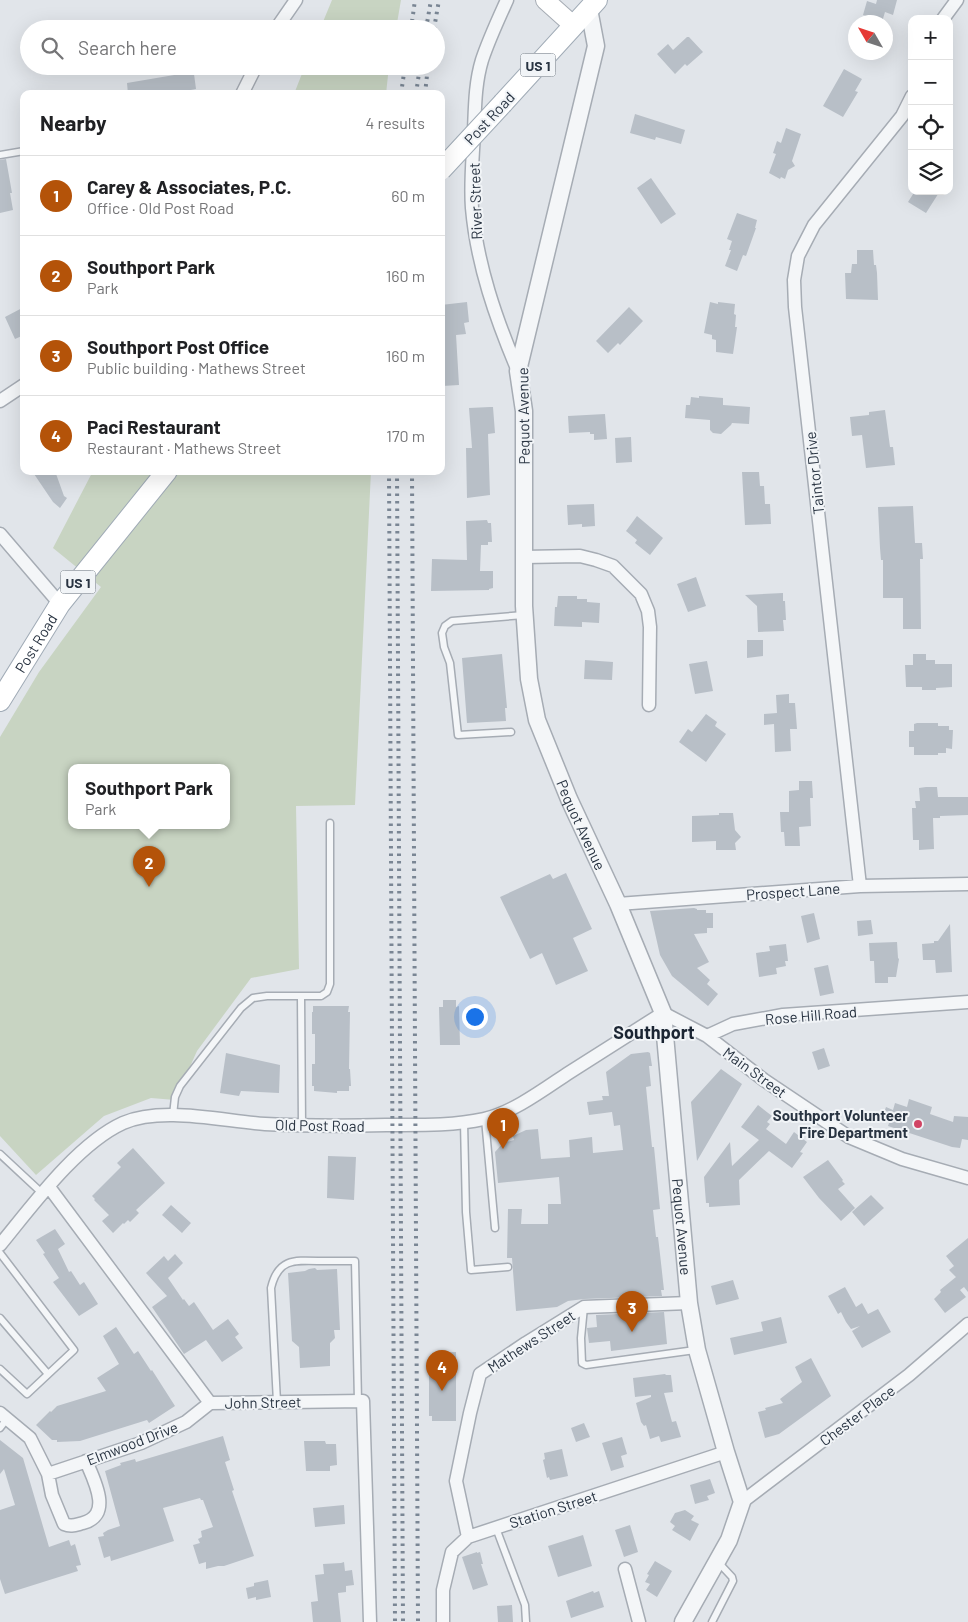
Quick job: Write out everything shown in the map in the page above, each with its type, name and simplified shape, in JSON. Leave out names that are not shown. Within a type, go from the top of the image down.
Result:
[{"type":"main road","points":[[545,0],[574,26]]},
{"type":"main road","name":"Post Road","points":[[445,166],[593,5]]},
{"type":"main road","name":"Post Road","points":[[0,701],[60,604],[164,475]]},
{"type":"street","points":[[282,20],[296,0]]},
{"type":"street","name":"River Street","points":[[507,0],[482,61],[477,84],[472,169],[472,206],[477,248],[492,304],[518,372]]},
{"type":"street","points":[[946,15],[957,0]]},
{"type":"street","name":"Pequot Avenue","points":[[593,5],[596,46],[518,372],[524,411],[525,615],[529,679],[537,720],[569,799],[618,904],[662,1013],[689,1303],[696,1350],[742,1502]]},
{"type":"street","points":[[244,90],[252,75]]},
{"type":"street","name":"Taintor Drive","points":[[860,886],[795,307],[794,280],[798,256],[814,226],[902,116],[908,104]]},
{"type":"street","points":[[0,401],[20,388]]},
{"type":"street","points":[[0,534],[60,604]]},
{"type":"street","points":[[524,557],[580,556],[596,560],[613,566],[641,594],[648,611],[650,627],[649,705]]},
{"type":"street","name":"Prospect Lane","points":[[618,904],[860,886],[968,884]]},
{"type":"street","name":"Rose Hill Road","points":[[707,1036],[732,1024],[783,1015],[968,1002]]},
{"type":"street","points":[[662,1013],[707,1036]]},
{"type":"street","name":"Old Post Road","points":[[0,1245],[82,1151],[108,1131],[140,1117],[173,1115],[265,1124],[302,1125],[438,1125],[485,1119],[516,1106],[543,1090],[662,1013]]},
{"type":"street","name":"Main Street","points":[[707,1036],[764,1080],[849,1137],[902,1159],[968,1178]]},
{"type":"street","name":"John Street","points":[[46,1190],[210,1403],[358,1401]]},
{"type":"street","name":"Mathews Street","points":[[468,1537],[456,1481],[480,1374],[584,1307],[689,1303]]},
{"type":"street","name":"Chester Place","points":[[742,1502],[909,1375],[968,1324]]},
{"type":"street","points":[[358,1401],[364,1401],[370,1622]]},
{"type":"street","name":"Elmwood Drive","points":[[48,1474],[141,1442],[186,1422],[210,1403]]},
{"type":"street","points":[[2,1420],[30,1438],[48,1474],[52,1494],[64,1524],[71,1527],[87,1522],[98,1512],[100,1502],[86,1461]]},
{"type":"street","name":"Station Street","points":[[443,1622],[443,1590],[452,1552],[468,1537],[726,1452]]},
{"type":"street","points":[[683,1622],[729,1540],[742,1502]]},
{"type":"street","points":[[625,1569],[639,1622]]},
{"type":"lane","points":[[0,155],[20,152]]},
{"type":"lane","points":[[511,732],[458,735],[450,663],[444,647],[442,633],[445,626],[452,621],[525,615]]},
{"type":"lane","points":[[173,1115],[180,1086],[241,1008],[254,998],[267,996],[321,996],[327,992],[330,984],[330,823]]},
{"type":"lane","points":[[302,996],[302,1125]]},
{"type":"lane","points":[[485,1119],[494,1228]]},
{"type":"lane","points":[[464,1122],[466,1212],[471,1270],[508,1267]]},
{"type":"lane","points":[[0,1154],[46,1190]]},
{"type":"lane","points":[[0,1253],[74,1350],[27,1394],[0,1369]]},
{"type":"lane","points":[[277,1402],[271,1288],[277,1272],[294,1260],[355,1261],[358,1401]]},
{"type":"lane","points":[[584,1307],[581,1338],[582,1363],[586,1365],[696,1350]]},
{"type":"lane","points":[[0,1318],[48,1374]]},
{"type":"lane","points":[[496,1528],[525,1604],[526,1622]]},
{"type":"lane","points":[[712,1622],[733,1582],[732,1578],[717,1561]]},
{"type":"green space","points":[[332,0],[401,0],[398,20],[324,20]]},
{"type":"green space","points":[[301,75],[388,75],[386,90],[296,90]]},
{"type":"green space","points":[[91,475],[371,475],[355,805],[296,806],[299,969],[251,978],[197,1051],[175,1100],[151,1098],[104,1116],[36,1175],[0,1136],[0,737],[39,672],[101,587],[53,548]]},
{"type":"building","points":[[877,0],[897,0],[893,15],[885,12],[884,15],[863,15],[867,1],[876,4]]},
{"type":"building","points":[[687,37],[703,52],[687,66],[685,64],[675,74],[657,54],[668,44],[673,50]]},
{"type":"building","points":[[844,69],[862,79],[855,91],[858,92],[843,117],[823,106]]},
{"type":"building","points":[[174,75],[194,75],[196,89],[128,90],[127,83]]},
{"type":"building","points":[[635,114],[685,130],[681,144],[656,137],[655,140],[630,133]]},
{"type":"building","points":[[786,128],[801,134],[792,161],[795,166],[788,170],[785,179],[781,177],[780,179],[769,173],[776,154],[773,153],[777,141],[781,143]]},
{"type":"building","points":[[6,159],[13,210],[0,213],[0,160]]},
{"type":"building","points":[[651,178],[676,214],[661,224],[637,188]]},
{"type":"building","points":[[912,195],[937,195],[926,213],[908,202]]},
{"type":"building","points":[[737,213],[757,220],[746,256],[743,255],[737,271],[725,266],[732,241],[727,239]]},
{"type":"building","points":[[857,250],[873,250],[874,265],[876,265],[877,273],[878,300],[846,299],[845,273],[851,273],[852,264],[857,264]]},
{"type":"building","points":[[467,302],[469,322],[464,323],[466,334],[456,335],[459,385],[445,386],[445,305]]},
{"type":"building","points":[[710,302],[735,304],[735,327],[737,327],[733,354],[716,352],[716,340],[712,339],[712,335],[704,333]]},
{"type":"building","points":[[629,307],[643,321],[620,345],[618,343],[608,353],[596,341]]},
{"type":"building","points":[[20,309],[20,337],[15,339],[5,317]]},
{"type":"building","points":[[699,396],[723,398],[723,405],[750,407],[749,424],[732,423],[721,434],[713,433],[710,430],[710,420],[685,418],[686,405],[690,405],[691,397],[699,398]]},
{"type":"building","points":[[493,407],[495,433],[488,434],[490,495],[467,498],[466,448],[472,448],[469,408]]},
{"type":"building","points":[[885,410],[890,447],[893,447],[895,465],[866,468],[862,435],[852,436],[850,417],[869,415],[869,412]]},
{"type":"building","points":[[605,414],[607,439],[594,440],[594,434],[590,434],[590,432],[569,433],[568,416]]},
{"type":"building","points":[[631,437],[632,462],[616,463],[615,438]]},
{"type":"building","points":[[742,472],[759,472],[760,486],[764,486],[765,504],[770,504],[771,524],[745,525]]},
{"type":"building","points":[[35,475],[56,475],[64,496],[67,498],[60,508],[53,502]]},
{"type":"building","points":[[594,504],[595,526],[582,527],[582,524],[568,525],[567,505]]},
{"type":"building","points":[[913,506],[915,543],[922,543],[923,559],[920,559],[921,629],[903,629],[903,598],[883,598],[883,560],[881,560],[878,507]]},
{"type":"building","points":[[637,516],[663,538],[650,555],[635,543],[637,540],[626,531]]},
{"type":"building","points":[[487,520],[488,523],[491,523],[492,542],[488,542],[488,545],[481,545],[480,571],[493,571],[493,588],[489,590],[431,591],[432,559],[467,560],[466,521]]},
{"type":"building","points":[[696,577],[706,606],[688,612],[677,584]]},
{"type":"building","points":[[783,593],[786,620],[783,620],[784,631],[758,632],[757,606],[745,595]]},
{"type":"building","points":[[558,596],[577,596],[577,599],[587,599],[587,602],[600,603],[599,623],[582,622],[582,627],[554,626],[555,607],[557,607]]},
{"type":"building","points":[[747,640],[763,640],[763,656],[747,658]]},
{"type":"building","points":[[502,654],[507,708],[505,708],[506,721],[467,723],[462,658]]},
{"type":"building","points":[[913,654],[926,654],[926,660],[935,660],[935,664],[952,664],[952,687],[922,690],[922,687],[906,687],[905,665],[913,665]]},
{"type":"building","points":[[585,660],[613,662],[612,680],[584,679]]},
{"type":"building","points":[[707,661],[713,691],[695,694],[689,664]]},
{"type":"building","points":[[789,694],[789,703],[795,703],[797,729],[790,729],[791,751],[775,752],[774,724],[764,725],[764,714],[777,713],[776,695]]},
{"type":"building","points":[[706,714],[717,722],[715,726],[726,734],[706,762],[679,742],[688,729],[692,732]]},
{"type":"building","points":[[938,723],[938,726],[949,726],[949,730],[953,730],[952,749],[946,748],[946,753],[938,753],[938,755],[914,755],[914,747],[909,747],[909,731],[914,731],[914,724]]},
{"type":"building","points":[[799,781],[812,781],[813,798],[810,798],[811,826],[799,827],[800,846],[785,846],[784,832],[781,832],[780,812],[789,812],[789,791],[799,790]]},
{"type":"building","points":[[937,787],[938,797],[968,797],[968,815],[933,818],[934,849],[919,850],[919,840],[913,840],[912,808],[916,808],[915,801],[920,801],[919,788]]},
{"type":"building","points":[[719,813],[733,813],[735,830],[741,837],[735,843],[736,850],[716,850],[716,841],[692,842],[692,816],[719,815]]},
{"type":"building","points":[[566,873],[592,929],[573,938],[588,971],[556,985],[542,953],[530,959],[500,897],[550,874],[553,879]]},
{"type":"building","points":[[694,908],[706,910],[706,913],[713,913],[713,928],[707,928],[707,933],[694,934],[709,962],[697,968],[710,980],[707,984],[718,994],[708,1006],[672,976],[660,955],[650,911]]},
{"type":"building","points":[[814,913],[820,939],[807,943],[801,916]]},
{"type":"building","points":[[871,920],[873,934],[858,936],[857,921]]},
{"type":"building","points":[[950,924],[952,972],[936,973],[935,960],[923,960],[922,944],[938,941]]},
{"type":"building","points":[[897,942],[899,959],[896,977],[888,977],[888,983],[875,983],[874,961],[870,961],[869,943]]},
{"type":"building","points":[[786,944],[788,961],[785,961],[786,966],[776,968],[777,974],[759,977],[756,953],[770,951],[769,946]]},
{"type":"building","points":[[828,965],[834,993],[820,996],[814,968]]},
{"type":"building","points":[[443,1000],[456,1000],[456,1007],[459,1006],[460,1045],[440,1045],[439,1007],[443,1007]]},
{"type":"building","points":[[313,1006],[349,1006],[349,1069],[351,1086],[349,1086],[349,1091],[337,1091],[337,1093],[314,1091],[314,1086],[312,1086],[312,1064],[315,1064],[315,1034],[312,1034]]},
{"type":"building","points":[[824,1048],[830,1066],[818,1070],[812,1052]]},
{"type":"building","points":[[226,1053],[280,1065],[279,1093],[241,1091],[239,1096],[220,1093]]},
{"type":"building","points":[[650,1053],[652,1066],[649,1066],[651,1086],[646,1087],[660,1209],[653,1210],[664,1290],[661,1290],[662,1296],[584,1299],[568,1301],[557,1307],[516,1311],[512,1258],[507,1258],[508,1209],[522,1209],[521,1224],[548,1224],[548,1204],[561,1204],[559,1177],[498,1183],[495,1152],[503,1143],[514,1140],[513,1136],[526,1130],[538,1129],[541,1159],[570,1157],[569,1140],[592,1137],[593,1153],[623,1150],[620,1125],[614,1126],[612,1112],[589,1115],[587,1102],[603,1100],[602,1096],[609,1096],[606,1072],[631,1054]]},
{"type":"building","points":[[721,1069],[742,1084],[697,1161],[691,1102]]},
{"type":"building","points":[[909,1099],[932,1107],[930,1114],[953,1122],[954,1116],[968,1117],[968,1140],[962,1139],[960,1148],[952,1147],[888,1126],[889,1123],[882,1118],[886,1107],[893,1110],[895,1103],[907,1107]]},
{"type":"building","points":[[758,1105],[772,1116],[767,1122],[770,1124],[766,1129],[786,1144],[794,1132],[807,1142],[800,1152],[803,1153],[792,1168],[769,1151],[739,1180],[740,1205],[709,1207],[709,1203],[706,1203],[704,1177],[730,1142],[732,1166],[759,1140],[741,1127]]},
{"type":"building","points":[[133,1148],[165,1183],[136,1210],[139,1213],[130,1222],[128,1220],[123,1223],[113,1233],[102,1221],[109,1215],[92,1196],[121,1167],[117,1163]]},
{"type":"building","points":[[328,1156],[356,1157],[354,1200],[327,1198]]},
{"type":"building","points":[[828,1160],[845,1184],[838,1189],[855,1208],[841,1221],[819,1198],[803,1177]]},
{"type":"building","points":[[871,1195],[884,1208],[864,1226],[852,1212]]},
{"type":"building","points":[[171,1205],[191,1223],[182,1233],[162,1215]]},
{"type":"building","points":[[55,1229],[65,1244],[58,1249],[69,1272],[71,1271],[80,1285],[84,1282],[98,1304],[79,1316],[53,1282],[59,1278],[36,1240]]},
{"type":"building","points":[[968,1238],[968,1292],[964,1287],[960,1290],[966,1297],[945,1313],[934,1299],[941,1292],[940,1290],[956,1277],[949,1270],[954,1266],[946,1256]]},
{"type":"building","points":[[175,1254],[183,1263],[168,1278],[183,1300],[189,1306],[194,1302],[213,1330],[228,1319],[239,1334],[235,1337],[243,1348],[222,1362],[206,1340],[184,1354],[152,1307],[167,1296],[146,1273],[164,1256],[168,1261]]},
{"type":"building","points":[[315,1268],[317,1270],[337,1269],[340,1330],[334,1330],[335,1338],[330,1343],[330,1366],[300,1368],[299,1347],[292,1341],[288,1273]]},
{"type":"building","points":[[733,1280],[739,1299],[716,1305],[711,1286]]},
{"type":"building","points":[[845,1287],[856,1307],[862,1303],[868,1314],[878,1309],[891,1332],[862,1348],[852,1331],[860,1326],[851,1329],[841,1312],[838,1314],[828,1296]]},
{"type":"building","points":[[664,1312],[667,1344],[611,1351],[610,1341],[589,1343],[587,1328],[597,1327],[596,1315]]},
{"type":"building","points":[[781,1317],[787,1343],[734,1355],[730,1338],[763,1331],[761,1322]]},
{"type":"building","points":[[116,1327],[134,1354],[138,1351],[175,1406],[149,1423],[147,1420],[80,1441],[57,1442],[57,1440],[52,1440],[36,1425],[50,1411],[57,1406],[106,1391],[97,1378],[119,1364],[103,1336]]},
{"type":"building","points":[[456,1352],[456,1421],[432,1421],[432,1416],[429,1416],[429,1358],[432,1358],[432,1353]]},
{"type":"building","points":[[811,1358],[831,1396],[779,1434],[765,1438],[758,1412],[783,1403],[780,1399],[802,1382],[795,1367]]},
{"type":"building","points":[[671,1375],[673,1392],[664,1393],[672,1422],[676,1421],[681,1437],[661,1442],[659,1436],[650,1439],[646,1425],[644,1426],[641,1422],[636,1403],[651,1397],[651,1395],[635,1397],[633,1378]]},
{"type":"building","points":[[584,1423],[590,1437],[576,1442],[571,1428]]},
{"type":"building","points":[[223,1436],[230,1460],[225,1462],[234,1490],[232,1491],[254,1556],[224,1566],[206,1569],[206,1562],[199,1564],[193,1545],[200,1543],[198,1539],[202,1537],[201,1531],[213,1527],[203,1500],[200,1498],[163,1508],[174,1541],[111,1561],[110,1556],[104,1558],[98,1537],[104,1536],[103,1533],[108,1530],[120,1526],[105,1471],[121,1465],[120,1463],[135,1459],[136,1462]]},
{"type":"building","points":[[622,1437],[627,1454],[621,1456],[624,1467],[611,1471],[602,1443]]},
{"type":"building","points":[[0,1440],[23,1458],[49,1547],[69,1540],[71,1546],[75,1544],[81,1565],[76,1566],[78,1571],[5,1594],[0,1579],[0,1510],[15,1505],[4,1469],[0,1474]]},
{"type":"building","points":[[304,1441],[325,1441],[326,1444],[336,1444],[337,1465],[330,1466],[330,1471],[306,1471]]},
{"type":"building","points":[[562,1449],[568,1476],[550,1480],[549,1477],[547,1478],[543,1460],[545,1459],[544,1453]]},
{"type":"building","points":[[710,1479],[715,1493],[707,1496],[709,1500],[695,1504],[690,1485]]},
{"type":"building","points":[[344,1505],[345,1524],[315,1527],[313,1508]]},
{"type":"building","points":[[685,1510],[694,1516],[691,1520],[699,1524],[690,1541],[672,1530],[675,1526],[670,1522],[675,1513]]},
{"type":"building","points":[[630,1525],[638,1552],[624,1557],[615,1530]]},
{"type":"building","points":[[583,1535],[592,1566],[558,1577],[548,1546]]},
{"type":"building","points":[[480,1552],[483,1564],[481,1564],[488,1585],[473,1590],[462,1557]]},
{"type":"building","points":[[655,1561],[672,1571],[657,1597],[646,1590],[650,1584],[645,1582],[649,1575],[647,1574]]},
{"type":"building","points":[[344,1562],[345,1571],[352,1570],[354,1585],[346,1586],[346,1592],[338,1593],[341,1622],[313,1622],[311,1602],[318,1601],[315,1575],[324,1574],[323,1564]]},
{"type":"building","points":[[268,1580],[271,1597],[256,1600],[256,1597],[248,1599],[246,1588],[254,1586],[254,1583]]},
{"type":"building","points":[[593,1591],[594,1593],[599,1591],[604,1607],[571,1618],[566,1601]]},
{"type":"building","points":[[512,1605],[513,1622],[498,1622],[497,1606]]},
{"type":"railway","points":[[412,20],[415,0]]},
{"type":"railway","points":[[428,20],[431,0]]},
{"type":"railway","points":[[436,20],[439,0]]},
{"type":"railway","points":[[402,90],[404,75]]},
{"type":"railway","points":[[417,90],[419,75]]},
{"type":"railway","points":[[425,90],[427,75]]},
{"type":"railway","points":[[389,475],[395,1622]]},
{"type":"railway","points":[[397,475],[403,1622]]},
{"type":"railway","points":[[412,475],[418,1622]]},
{"type":"place","name":"Southport Park","points":[[149,887]]},
{"type":"place","name":"Southport Volunteer Fire Department","points":[[918,1124]]},
{"type":"place","name":"Carey & Associates, P.C.","points":[[503,1149]]},
{"type":"place","name":"Southport Post Office","points":[[632,1332]]},
{"type":"place","name":"Paci Restaurant","points":[[442,1391]]},
{"type":"district","name":"Southport","points":[[654,1032]]}]
